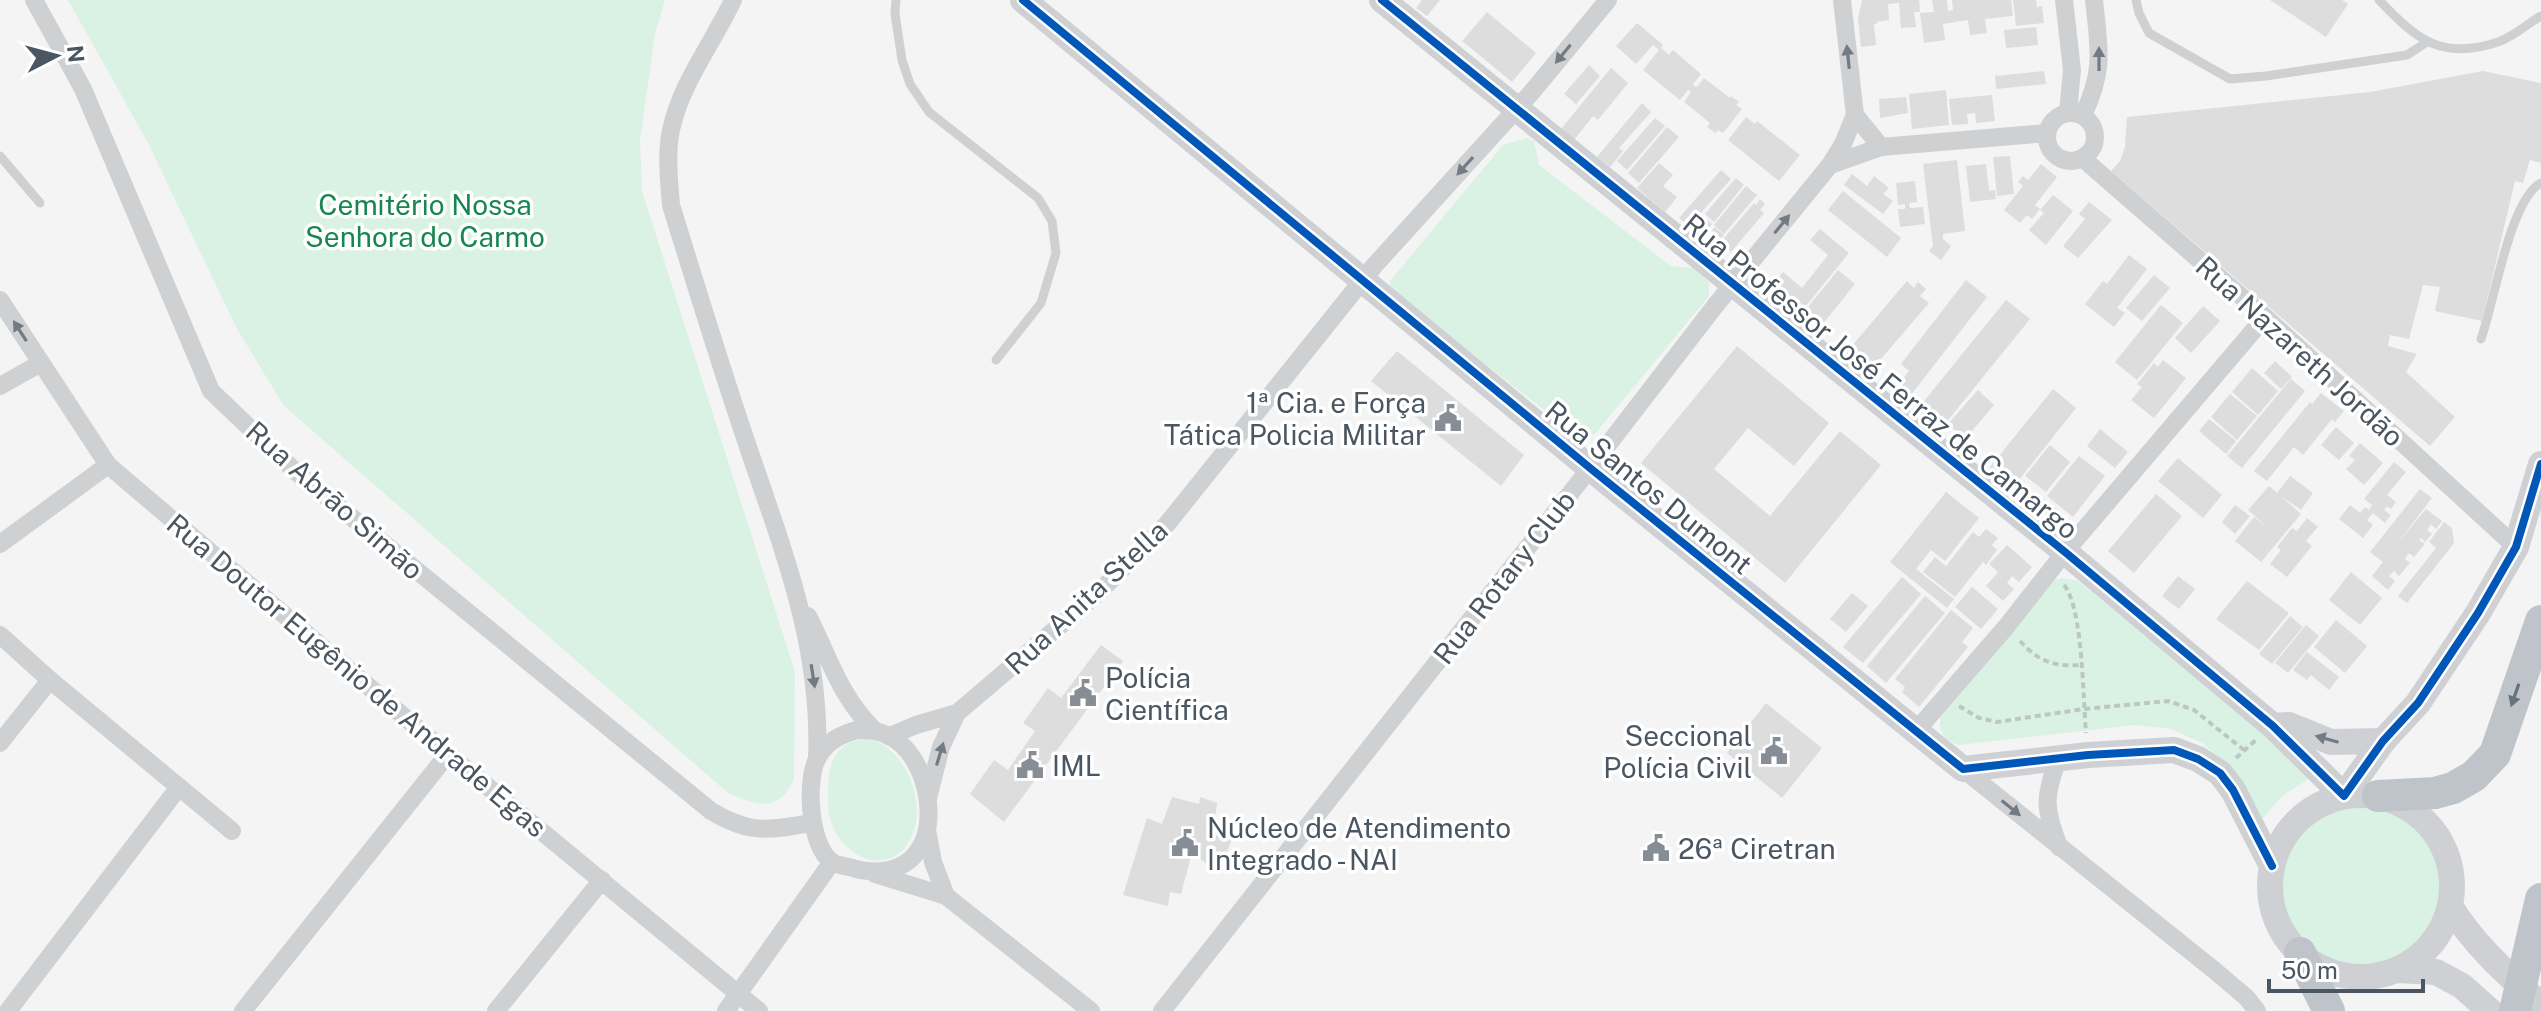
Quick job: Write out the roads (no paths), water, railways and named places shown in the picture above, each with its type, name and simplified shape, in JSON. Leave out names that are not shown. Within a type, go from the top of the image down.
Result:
[{"type":"highway","points":[[2378,796],[2435,793],[2453,788],[2474,776],[2495,754],[2541,621]]},
{"type":"highway","points":[[2515,1011],[2541,899]]},
{"type":"highway","points":[[2300,953],[2329,1011]]},
{"type":"street","name":"Rua Abrão Simão","points":[[34,0],[83,89],[211,391],[295,471],[711,811],[733,824],[756,829],[812,823]]},
{"type":"street","points":[[733,0],[684,93],[671,129],[668,163],[671,205],[799,599],[819,718],[817,759],[811,782],[812,823],[825,854],[832,862],[946,896],[1091,1011]]},
{"type":"street","name":"Rua Santos Dumont","points":[[1023,0],[1590,468],[2214,970],[2247,998],[2257,1011]]},
{"type":"street","name":"Rua Professor José Ferraz de Camargo","points":[[1382,0],[1732,285],[2058,561],[2273,726],[2344,796]]},
{"type":"street","name":"Rua Anita Stella","points":[[957,713],[1097,594],[1167,524],[1363,280],[1517,108],[1608,0]]},
{"type":"street","points":[[1842,0],[1855,115],[1881,147]]},
{"type":"street","points":[[2064,0],[2076,114],[2094,132],[2094,140],[2086,155],[2071,161],[2056,156],[2047,142],[2047,133],[2054,119],[2076,114],[2096,88],[2100,62],[2094,0]]},
{"type":"street","name":"Rua Rotary Club","points":[[1162,1011],[1732,285],[1830,165],[1855,115]]},
{"type":"street","points":[[1830,165],[1881,147],[2047,133]]},
{"type":"street","name":"Rua Nazareth Jordão","points":[[2086,155],[2088,163],[2265,317],[2516,547]]},
{"type":"street","name":"Rua Doutor Eugênio de Andrade Egas","points":[[0,300],[108,465],[448,754],[759,1011]]},
{"type":"street","points":[[1915,732],[1946,699],[2058,561],[2265,317]]},
{"type":"street","points":[[0,386],[41,363]]},
{"type":"street","points":[[2344,796],[2383,741],[2418,703],[2478,613],[2516,547],[2541,464]]},
{"type":"street","points":[[0,544],[108,465]]},
{"type":"street","points":[[799,599],[840,686],[856,711],[906,749],[918,769],[928,798]]},
{"type":"street","points":[[0,635],[232,831]]},
{"type":"street","points":[[0,743],[50,680]]},
{"type":"street","points":[[817,759],[826,745],[840,735],[857,730],[882,733],[957,713]]},
{"type":"street","points":[[946,896],[933,862],[927,830],[928,798],[941,747],[957,713]]},
{"type":"street","points":[[2273,726],[2289,725],[2331,742],[2383,741]]},
{"type":"street","points":[[1963,769],[2088,755],[2174,750],[2198,759],[2220,773],[2233,790],[2272,866]]},
{"type":"street","points":[[243,1011],[448,754]]},
{"type":"street","points":[[2058,759],[2050,779],[2046,807],[2059,847]]},
{"type":"street","points":[[8,1011],[179,787]]},
{"type":"street","points":[[2344,796],[2378,796],[2405,806],[2428,824],[2444,848],[2452,877],[2450,906],[2440,933],[2421,955],[2397,970],[2372,977],[2346,976],[2321,968],[2300,953],[2285,935],[2275,913],[2270,890],[2272,866],[2282,842],[2298,820],[2319,805],[2344,796]]},
{"type":"street","points":[[872,873],[900,868],[922,845],[927,830]]},
{"type":"street","points":[[726,1011],[832,862]]},
{"type":"street","points":[[496,1011],[602,880]]},
{"type":"street","points":[[2450,906],[2465,931],[2541,1005]]},
{"type":"street","points":[[2397,970],[2436,972],[2462,986],[2490,1011]]},
{"type":"lane","points":[[896,0],[902,60],[910,84],[929,112],[1038,198],[1052,221],[1056,253],[1041,303],[996,360]]},
{"type":"lane","points":[[2136,0],[2149,33],[2230,79],[2407,55],[2427,42]]},
{"type":"lane","points":[[2379,0],[2402,24],[2427,42],[2450,49],[2500,41],[2541,16]]},
{"type":"lane","points":[[0,156],[40,203]]},
{"type":"lane","points":[[2481,339],[2522,203],[2541,183]]},
{"type":"place","name":"1ª Cia. e Força Tática Policia Militar","points":[[1448,418]]},
{"type":"place","name":"Polícia Científica","points":[[1083,693]]},
{"type":"place","name":"Seccional Polícia Civil","points":[[1774,751]]},
{"type":"place","name":"IML","points":[[1030,765]]},
{"type":"place","name":"Núcleo de Atendimento Integrado - NAI","points":[[1185,843]]},
{"type":"place","name":"26ª Ciretran","points":[[1656,848]]},
{"type":"park label","name":"Cemitério Nossa Senhora do Carmo","points":[[425,220]]}]
